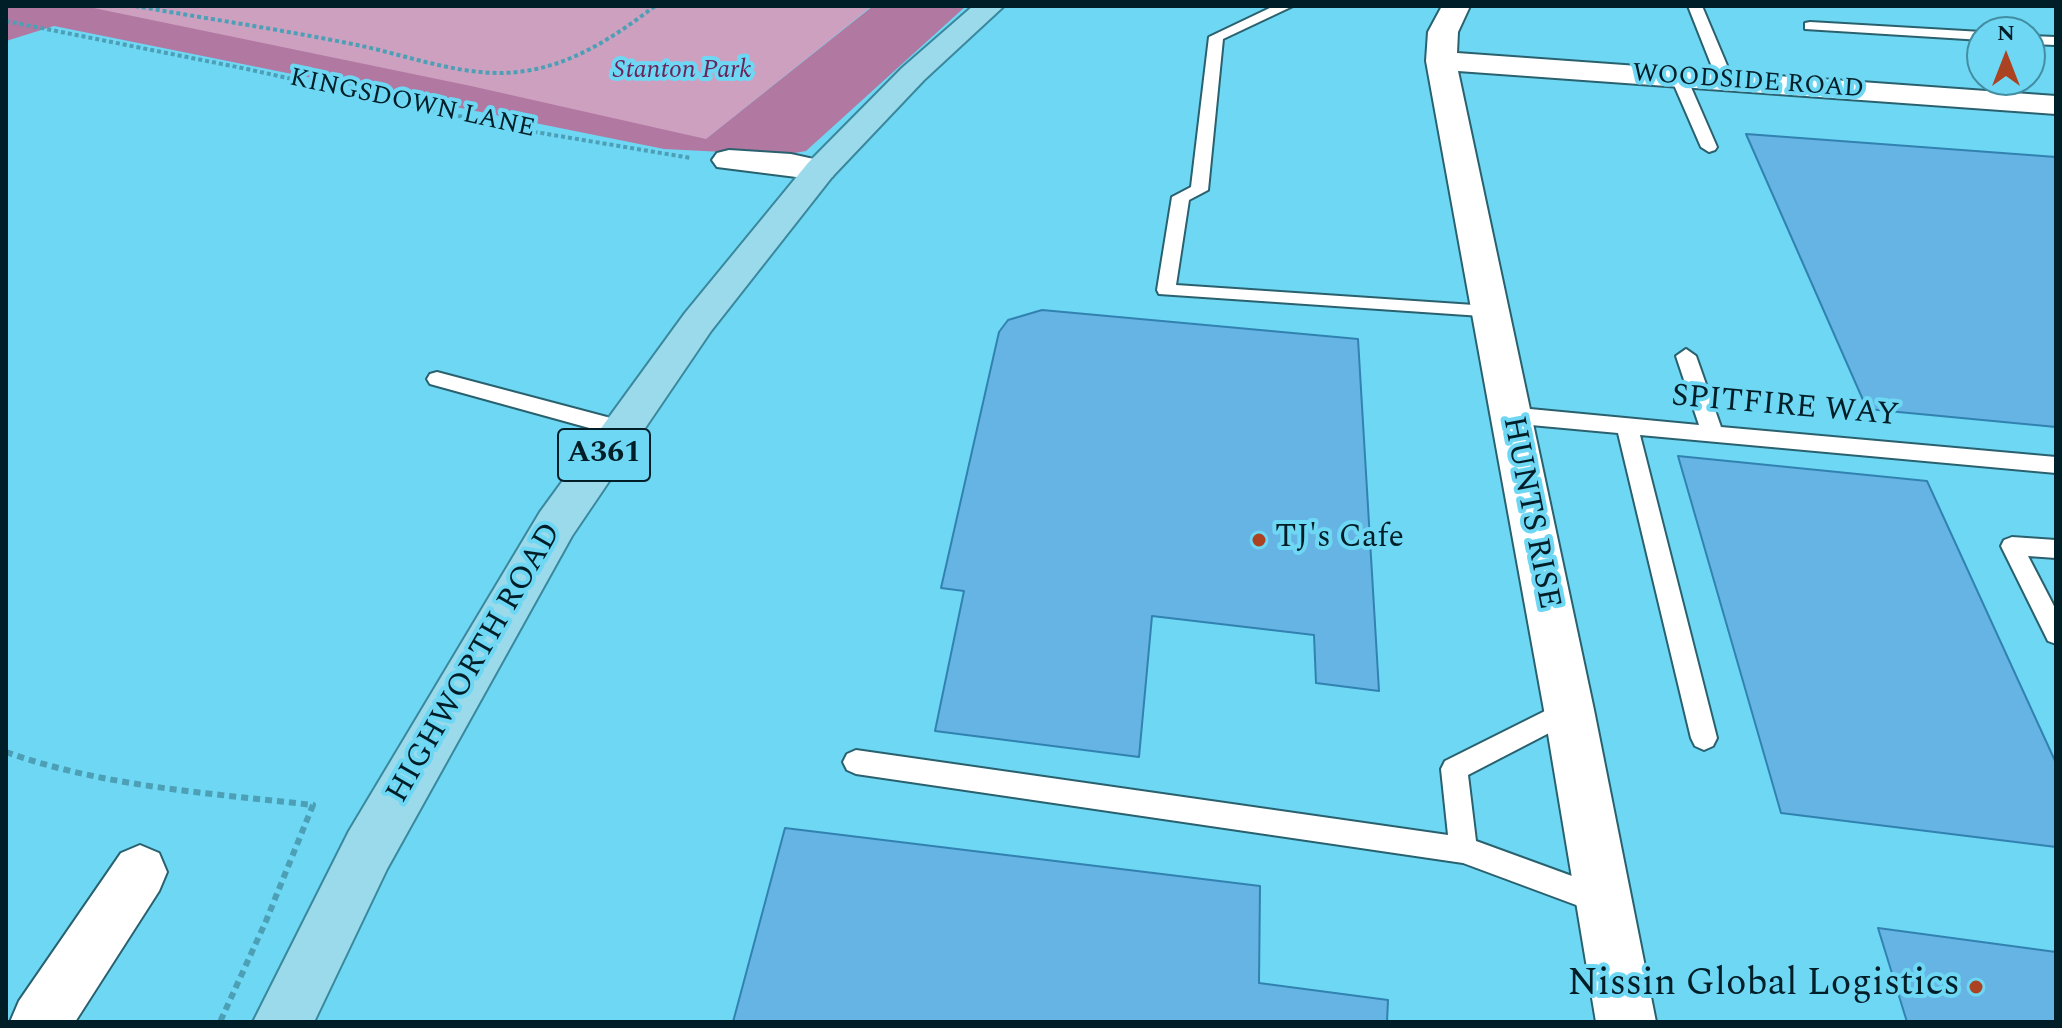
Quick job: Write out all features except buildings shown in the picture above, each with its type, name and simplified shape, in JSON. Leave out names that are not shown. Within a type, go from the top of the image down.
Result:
[{"type":"main road","name":"HIGHWORTH ROAD","points":[[283,1022],[368,850],[556,524],[622,429],[698,322],[820,170],[913,74],[990,6]]},
{"type":"street","name":"HUNTS RISE","points":[[1456,6],[1443,32],[1441,61],[1569,710],[1626,1022]]},
{"type":"street","name":"WOODSIDE ROAD","points":[[1441,61],[2056,105]]},
{"type":"street","points":[[729,160],[791,164],[820,170]]},
{"type":"street","points":[[40,1022],[140,872]]},
{"type":"lane","points":[[1286,6],[1216,37],[1199,190],[1181,197],[1166,290],[1489,312]]},
{"type":"lane","points":[[1695,6],[1726,82]]},
{"type":"lane","points":[[1810,26],[1966,35]]},
{"type":"lane","points":[[1679,78],[1709,147]]},
{"type":"lane","points":[[1686,356],[1713,434]]},
{"type":"lane","points":[[437,379],[622,429]]},
{"type":"lane","name":"SPITFIRE WAY","points":[[1509,415],[2056,465]]},
{"type":"lane","points":[[1627,426],[1704,738]]},
{"type":"lane","points":[[2056,549],[2012,546],[2056,634]]},
{"type":"lane","points":[[1463,850],[1454,769],[1569,710]]},
{"type":"lane","points":[[856,762],[1463,850],[1604,902]]},
{"type":"path","points":[[135,6],[322,38],[477,69],[523,72],[573,59],[614,38],[655,6]]},
{"type":"path","name":"KINGSDOWN LANE","points":[[6,21],[247,69],[517,129],[657,154],[729,160]]},
{"type":"path","points":[[6,752],[45,766],[138,784],[313,805],[266,921],[220,1022]]},
{"type":"green space","name":"Stanton Park","points":[[6,6],[872,6],[700,144]]},
{"type":"shaded area","points":[[6,6],[84,6],[471,86],[706,139],[873,6],[966,6],[806,151],[783,155],[664,149],[54,26],[6,41]]},
{"type":"place","name":"TJ's Cafe","points":[[1259,540]]},
{"type":"place","name":"Nissin Global Logistics","points":[[1976,987]]}]
